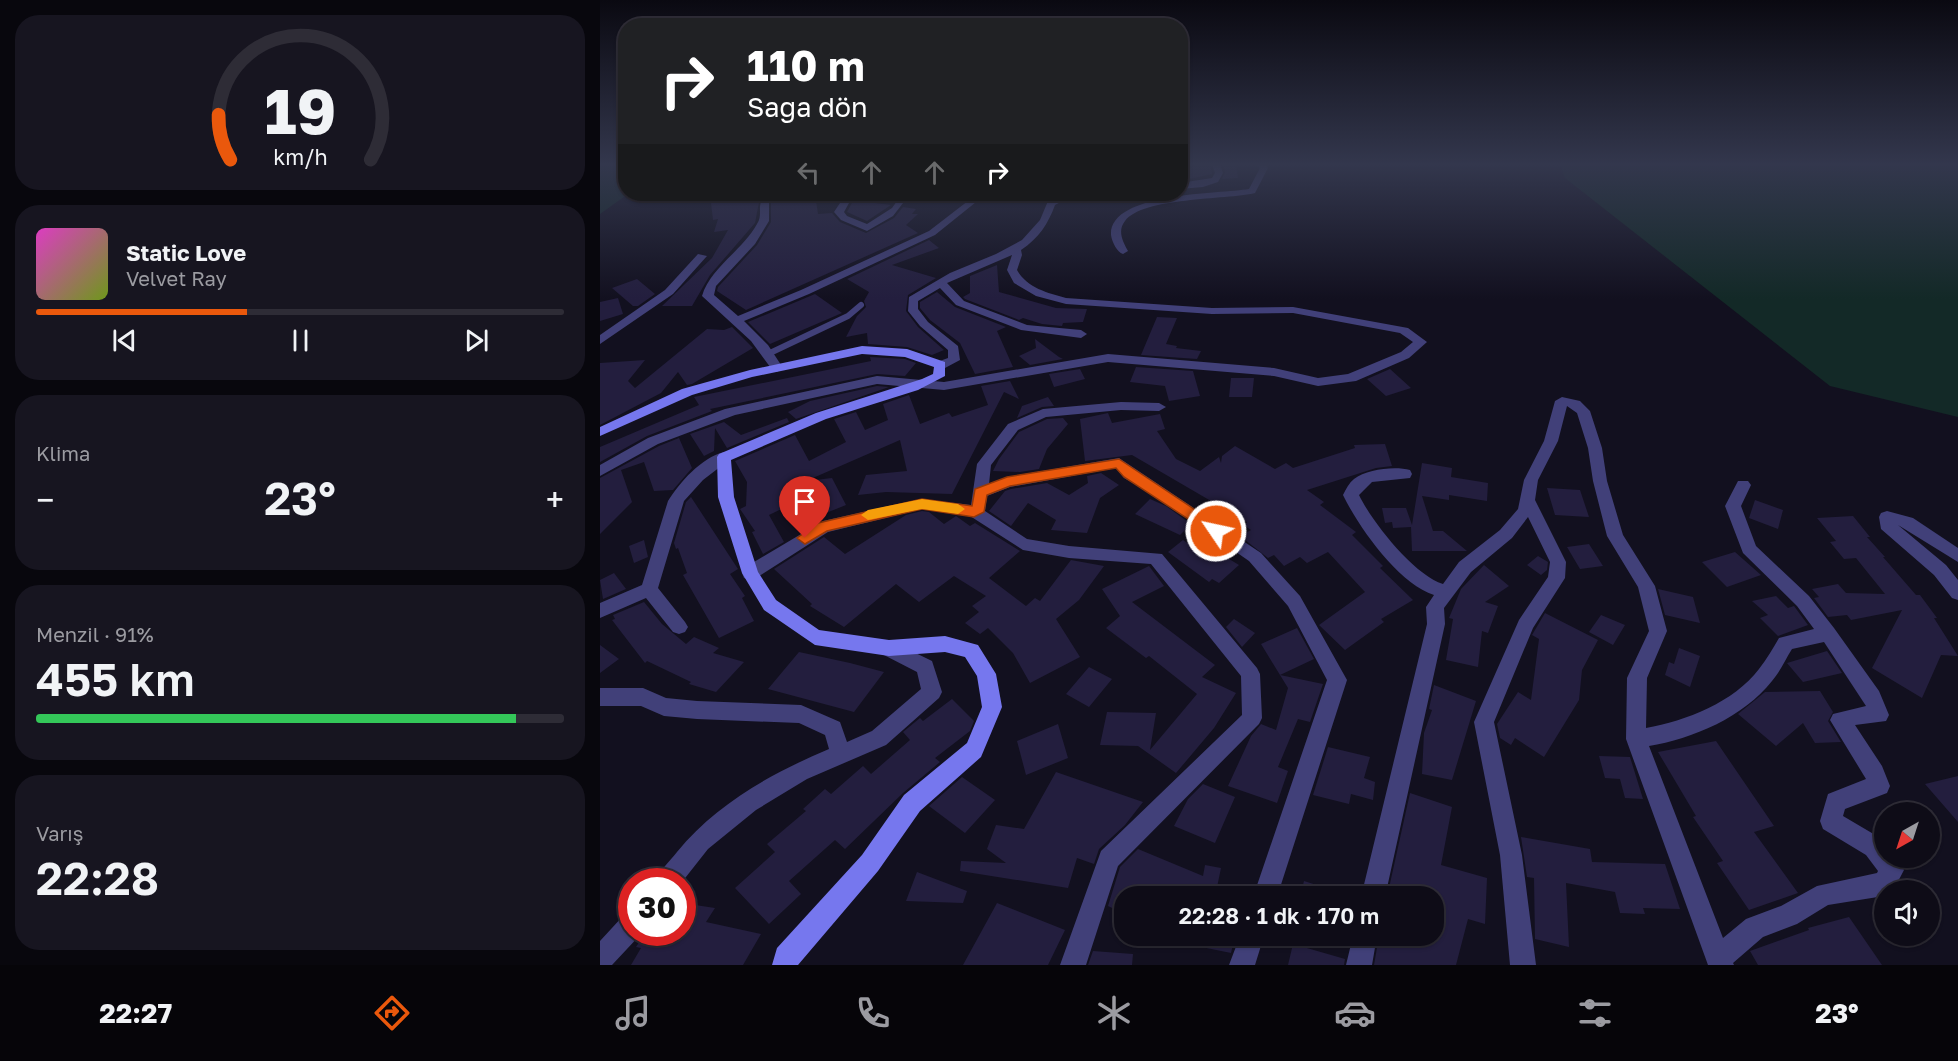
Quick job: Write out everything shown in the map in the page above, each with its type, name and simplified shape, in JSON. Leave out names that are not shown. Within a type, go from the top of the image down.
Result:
[{"type":"street","points":[[764,209],[764,221],[750,244],[711,285],[708,296],[774,361]]},
{"type":"street","points":[[841,209],[839,212],[844,218],[867,228],[883,220],[895,209]]},
{"type":"street","points":[[735,321],[805,292],[932,233],[963,209]]},
{"type":"street","points":[[600,432],[687,392],[774,361],[862,350],[907,353],[941,365],[954,360],[954,349],[924,324],[912,309],[913,299],[941,283],[1016,249],[1046,224],[1050,209]]},
{"type":"street","points":[[1123,251],[1115,233],[1119,219],[1132,209]]},
{"type":"street","points":[[600,471],[653,441],[759,404],[877,381],[944,386],[1003,378],[1079,361],[1108,358],[1274,372],[1318,382],[1351,378],[1405,355],[1421,342],[1404,330],[1293,310],[1212,311],[1066,301],[1040,294],[1018,281],[1012,270],[1017,255],[1016,249]]},
{"type":"street","points":[[600,340],[669,292],[702,256]]},
{"type":"street","points":[[941,283],[960,303],[1025,328],[1081,334]]},
{"type":"street","points":[[600,610],[649,589],[682,489],[693,478],[724,458],[762,444],[833,412],[921,385],[939,376],[941,365]]},
{"type":"street","points":[[1376,886],[1436,624],[1435,607],[1444,591],[1465,567],[1506,534],[1528,502],[1531,480],[1551,441],[1562,401],[1575,405],[1583,411],[1595,448],[1600,481],[1615,536],[1646,586],[1658,631],[1637,678],[1636,739],[1719,962],[1755,928],[1788,915],[1825,894],[1884,884],[1892,870],[1874,847],[1831,821],[1836,802],[1854,793],[1879,786],[1875,773],[1840,720],[1859,715],[1879,715],[1872,698],[1828,633],[1803,601],[1749,549],[1733,506],[1743,485]]},
{"type":"street","points":[[974,512],[979,508],[984,464],[1013,427],[1043,413],[1121,406],[1159,407]]},
{"type":"street","points":[[724,458],[726,497],[750,573],[770,605],[815,637],[889,648],[945,644],[971,651],[986,674],[992,707],[974,750],[912,803],[870,863],[786,957],[785,965]]},
{"type":"street","points":[[980,493],[1007,482],[1119,463],[1129,474],[1156,489],[1255,557],[1294,601],[1336,680],[1269,886]]},
{"type":"street","points":[[1405,474],[1364,478],[1358,483],[1352,495],[1355,505],[1414,574],[1427,585],[1444,591]]},
{"type":"street","points":[[1523,965],[1511,855],[1484,722],[1525,625],[1556,578],[1557,562],[1528,502]]},
{"type":"street","points":[[750,573],[823,527],[922,504],[974,512],[1023,544],[1069,552],[1156,558],[1250,674],[1252,718],[1109,859],[1073,965]]},
{"type":"street","points":[[1958,556],[1907,522],[1887,517],[1887,525],[1941,570],[1958,593]]},
{"type":"street","points":[[649,589],[679,627]]},
{"type":"street","points":[[1636,739],[1671,733],[1701,723],[1747,693],[1765,676],[1786,643],[1828,633]]},
{"type":"street","points":[[678,868],[700,841],[748,802],[800,772],[879,738],[932,692],[925,667],[889,648]]},
{"type":"street","points":[[600,697],[643,697],[664,707],[697,710],[770,711],[801,714],[833,729],[841,755]]},
{"type":"street","points":[[600,959],[618,940]]},
{"type":"street","points":[[1242,965],[1249,946]]},
{"type":"street","points":[[1359,965],[1363,946]]},
{"type":"lane","points":[[774,361],[848,316],[861,305]]},
{"type":"green space","points":[[1605,209],[1958,209],[1958,417],[1830,386]]},
{"type":"building","points":[[712,209],[758,209],[755,223],[710,275],[692,306],[662,306],[712,258],[728,230],[714,232],[718,219],[713,220]]},
{"type":"building","points":[[771,209],[817,209],[818,214],[832,213],[840,222],[866,233],[894,218],[901,209],[916,209],[912,214],[918,214],[906,225],[918,233],[746,310],[717,291],[718,287],[757,245],[771,222]]},
{"type":"building","points":[[849,209],[885,209],[867,221],[847,212]]},
{"type":"building","points":[[929,240],[939,248],[892,265],[936,278],[908,295],[906,311],[918,327],[944,350],[932,355],[907,347],[868,344],[867,333],[846,337],[857,316],[866,307],[864,301],[869,292],[847,279]]},
{"type":"building","points":[[997,265],[999,292],[1056,308],[1087,309],[1083,322],[1063,323],[1062,326],[1042,324],[1023,318],[1019,320],[963,297],[970,293],[970,276]]},
{"type":"building","points":[[637,279],[655,294],[638,306],[633,306],[612,288]]},
{"type":"building","points":[[937,292],[955,307],[1006,327],[997,331],[1013,367],[975,374],[960,343],[930,320],[920,308],[920,302]]},
{"type":"building","points":[[815,294],[842,313],[770,344],[748,322]]},
{"type":"building","points":[[618,298],[623,314],[600,321],[600,302]]},
{"type":"building","points":[[1157,317],[1177,318],[1166,344],[1177,346],[1176,348],[1201,351],[1197,359],[1141,355]]},
{"type":"building","points":[[732,327],[753,348],[692,384],[687,385],[678,372],[661,393],[600,425],[600,363],[645,360],[628,381],[635,388],[707,329],[724,330]]},
{"type":"building","points":[[1035,339],[1063,359],[1030,365],[1019,356],[1036,348]]},
{"type":"building","points":[[870,357],[905,359],[916,363],[905,376],[877,374],[710,409],[712,411],[647,436],[600,462],[600,447],[699,405],[694,397],[871,361]]},
{"type":"building","points":[[1136,367],[1193,371],[1200,396],[1169,401],[1165,386],[1130,382]]},
{"type":"building","points":[[1080,369],[1085,379],[1054,387],[1049,374]]},
{"type":"building","points":[[1390,369],[1411,388],[1386,396],[1367,379]]},
{"type":"building","points":[[1231,378],[1254,378],[1252,397],[1229,397]]},
{"type":"building","points":[[1010,381],[1019,399],[1004,392],[952,494],[886,492],[858,495],[866,475],[907,471],[900,440],[806,481],[832,478],[846,505],[811,519],[802,499],[769,515],[784,542],[763,554],[752,532],[755,531],[740,509],[746,506],[747,482],[735,461],[795,435],[809,461],[846,442],[834,419],[856,412],[865,430],[888,420],[883,404],[909,395],[920,424],[949,413],[952,417],[988,405],[981,386]]},
{"type":"building","points":[[877,386],[889,387],[796,419],[788,412],[810,401]]},
{"type":"building","points":[[1048,397],[1054,406],[1042,407],[1017,418],[1022,406]]},
{"type":"building","points":[[1108,413],[1112,423],[1160,414],[1165,429],[1157,431],[1176,459],[1200,471],[1219,457],[1221,463],[1222,456],[1235,446],[1275,469],[1286,463],[1293,468],[1355,448],[1354,445],[1385,444],[1392,466],[1376,468],[1307,490],[1324,502],[1320,505],[1356,532],[1352,535],[1383,566],[1380,568],[1413,600],[1381,619],[1384,622],[1345,650],[1319,625],[1365,592],[1328,552],[1307,563],[1300,557],[1284,566],[1274,555],[1268,558],[1240,536],[1251,530],[1245,526],[1247,522],[1132,455],[1085,461],[1080,419]]},
{"type":"building","points":[[787,418],[789,422],[727,448],[715,428],[714,451],[704,456],[690,434],[724,422],[741,435]]},
{"type":"building","points":[[1063,418],[1068,424],[1047,449],[1039,469],[1020,472],[993,471],[1019,432],[1047,419]]},
{"type":"building","points":[[679,438],[692,468],[673,490],[654,491],[644,462],[621,470],[632,502],[600,534],[600,478],[659,446]]},
{"type":"building","points":[[1422,463],[1452,468],[1451,477],[1488,483],[1487,501],[1449,495],[1449,500],[1422,496],[1433,531],[1443,531],[1467,551],[1412,551],[1411,527],[1393,528],[1392,522],[1385,523],[1382,508],[1406,508],[1412,525]]},
{"type":"building","points":[[1101,473],[1119,485],[1100,498],[1087,533],[1051,530],[1056,520],[1028,503],[1011,526],[989,511],[1005,491],[1047,483],[1069,495],[1088,483],[1087,476]]},
{"type":"building","points":[[1547,488],[1580,490],[1589,517],[1555,515]]},
{"type":"building","points":[[691,497],[738,569],[730,574],[745,596],[742,598],[754,621],[719,638],[683,575],[687,573],[674,543],[686,502]]},
{"type":"building","points":[[1150,499],[1166,506],[1191,524],[1180,535],[1135,514]]},
{"type":"building","points":[[1755,500],[1783,510],[1778,529],[1749,518]]},
{"type":"building","points":[[922,511],[929,512],[944,524],[956,516],[970,526],[975,523],[1020,551],[989,578],[1026,606],[1035,598],[1040,601],[1071,560],[1104,566],[1079,600],[1056,619],[1080,657],[1030,683],[1013,653],[988,628],[980,634],[965,623],[979,612],[972,606],[986,596],[954,576],[919,602],[896,584],[844,627],[810,606],[812,604],[774,569],[824,537],[845,554],[906,515]]},
{"type":"building","points":[[1853,516],[1870,537],[1867,537],[1885,557],[1883,557],[1916,595],[1920,595],[1937,618],[1934,618],[1958,656],[1941,655],[1922,698],[1872,668],[1902,610],[1851,620],[1847,615],[1828,617],[1814,598],[1819,597],[1812,589],[1838,584],[1846,593],[1885,594],[1856,558],[1844,559],[1830,542],[1836,541],[1817,518]]},
{"type":"building","points":[[644,540],[648,557],[634,563],[629,546]]},
{"type":"building","points":[[1183,540],[1213,561],[1221,554],[1239,565],[1219,583],[1212,579],[1209,582],[1168,552]]},
{"type":"building","points":[[1589,544],[1603,566],[1580,569],[1567,547]]},
{"type":"building","points":[[1735,552],[1761,575],[1727,587],[1702,562]]},
{"type":"building","points":[[1538,556],[1548,562],[1547,570],[1541,575],[1527,565]]},
{"type":"building","points":[[1484,565],[1509,586],[1485,602],[1498,606],[1488,633],[1482,631],[1478,667],[1446,660],[1453,619],[1449,618],[1461,589]]},
{"type":"building","points":[[1149,566],[1164,586],[1132,602],[1215,665],[1202,677],[1236,693],[1214,728],[1176,773],[1138,746],[1100,745],[1107,712],[1156,713],[1150,750],[1197,694],[1149,656],[1146,658],[1106,628],[1120,616],[1102,589]]},
{"type":"building","points":[[614,573],[626,589],[603,599],[600,580]]},
{"type":"building","points":[[1658,589],[1693,597],[1700,623],[1665,615]]},
{"type":"building","points":[[1776,596],[1788,608],[1794,606],[1808,625],[1778,636],[1760,618],[1768,615],[1752,601]]},
{"type":"building","points":[[644,602],[662,624],[686,644],[694,637],[719,648],[713,653],[744,662],[716,692],[689,684],[691,682],[647,661],[645,663],[612,620],[615,619],[613,615]]},
{"type":"building","points":[[1545,613],[1598,640],[1582,670],[1579,700],[1544,757],[1515,738],[1511,745],[1500,738],[1497,724],[1518,692],[1531,700],[1539,639],[1532,635]]},
{"type":"building","points":[[1601,615],[1625,625],[1613,645],[1589,632]]},
{"type":"building","points":[[1234,619],[1255,633],[1242,647],[1226,627]]},
{"type":"building","points":[[1297,628],[1314,659],[1280,675],[1261,644]]},
{"type":"building","points":[[600,645],[619,659],[600,673]]},
{"type":"building","points":[[1679,648],[1700,656],[1690,687],[1665,675],[1669,662],[1674,664]]},
{"type":"building","points":[[1827,651],[1842,673],[1803,682],[1787,663]]},
{"type":"building","points":[[799,652],[884,672],[854,712],[768,689]]},
{"type":"building","points":[[1089,667],[1112,679],[1089,707],[1066,694]]},
{"type":"building","points":[[1280,675],[1323,684],[1310,722],[1298,719],[1278,767],[1288,771],[1277,803],[1228,786],[1251,736],[1261,724],[1276,730],[1288,688]]},
{"type":"building","points":[[1434,685],[1476,701],[1452,780],[1422,774],[1424,733],[1432,710],[1429,709]]},
{"type":"building","points":[[1820,691],[1833,712],[1828,721],[1841,742],[1815,743],[1803,723],[1776,746],[1738,714],[1765,692]]},
{"type":"building","points":[[952,699],[974,721],[970,731],[935,758],[940,762],[903,793],[845,849],[835,840],[789,881],[801,894],[769,924],[735,888],[775,852],[767,844],[806,811],[803,809],[825,789],[831,794],[863,766],[871,774],[910,740],[903,732],[920,718],[923,721]]},
{"type":"building","points":[[1058,724],[1068,758],[1026,775],[1017,741]]},
{"type":"building","points":[[1716,741],[1774,826],[1754,832],[1798,893],[1749,910],[1717,863],[1723,861],[1693,817],[1696,816],[1658,752]]},
{"type":"building","points":[[1328,747],[1370,757],[1364,778],[1375,782],[1373,800],[1351,794],[1349,804],[1313,795]]},
{"type":"building","points":[[1599,756],[1630,757],[1643,799],[1625,798],[1620,779],[1605,778]]},
{"type":"building","points":[[1056,772],[1143,802],[1125,825],[1099,849],[1094,864],[1077,858],[1068,888],[960,871],[961,861],[1006,863],[987,849],[996,825],[1024,829]]},
{"type":"building","points":[[1958,776],[1958,822],[1925,784]]},
{"type":"building","points":[[962,777],[995,800],[965,833],[929,806]]},
{"type":"building","points":[[1203,784],[1235,797],[1215,843],[1174,826],[1188,799]]},
{"type":"building","points":[[1410,793],[1452,807],[1441,865],[1487,878],[1485,924],[1468,919],[1456,965],[1374,965],[1377,946],[1444,946],[1444,886],[1389,886]]},
{"type":"building","points":[[1521,837],[1590,849],[1592,862],[1665,864],[1680,909],[1643,908],[1645,914],[1620,913],[1615,892],[1566,883],[1569,947],[1535,939],[1534,878],[1527,877]]},
{"type":"building","points":[[1138,849],[1203,876],[1205,865],[1221,868],[1217,886],[1114,886],[1120,867]]},
{"type":"building","points":[[917,872],[967,891],[963,903],[906,901]]},
{"type":"building","points":[[1304,881],[1320,886],[1303,886]]},
{"type":"building","points":[[1114,886],[1114,909],[1108,906]]},
{"type":"building","points":[[997,903],[1065,930],[1048,965],[963,965]]},
{"type":"building","points":[[696,905],[715,908],[706,922],[761,934],[743,965],[631,965],[641,948],[636,947],[696,946]]},
{"type":"building","points":[[1849,917],[1882,965],[1758,965],[1750,951],[1809,930],[1808,928]]},
{"type":"building","points":[[1197,946],[1233,946],[1231,953]]},
{"type":"building","points":[[1293,946],[1345,959],[1344,965],[1288,965]]},
{"type":"building","points":[[1093,951],[1133,954],[1132,965],[1088,965]]},
{"type":"slow traffic","points":[[868,515],[922,504],[958,509]]},
{"type":"route","points":[[805,538],[823,527],[883,511],[922,504],[974,512],[979,508],[980,493],[1007,482],[1119,463],[1129,474],[1156,489],[1216,531]]}]
